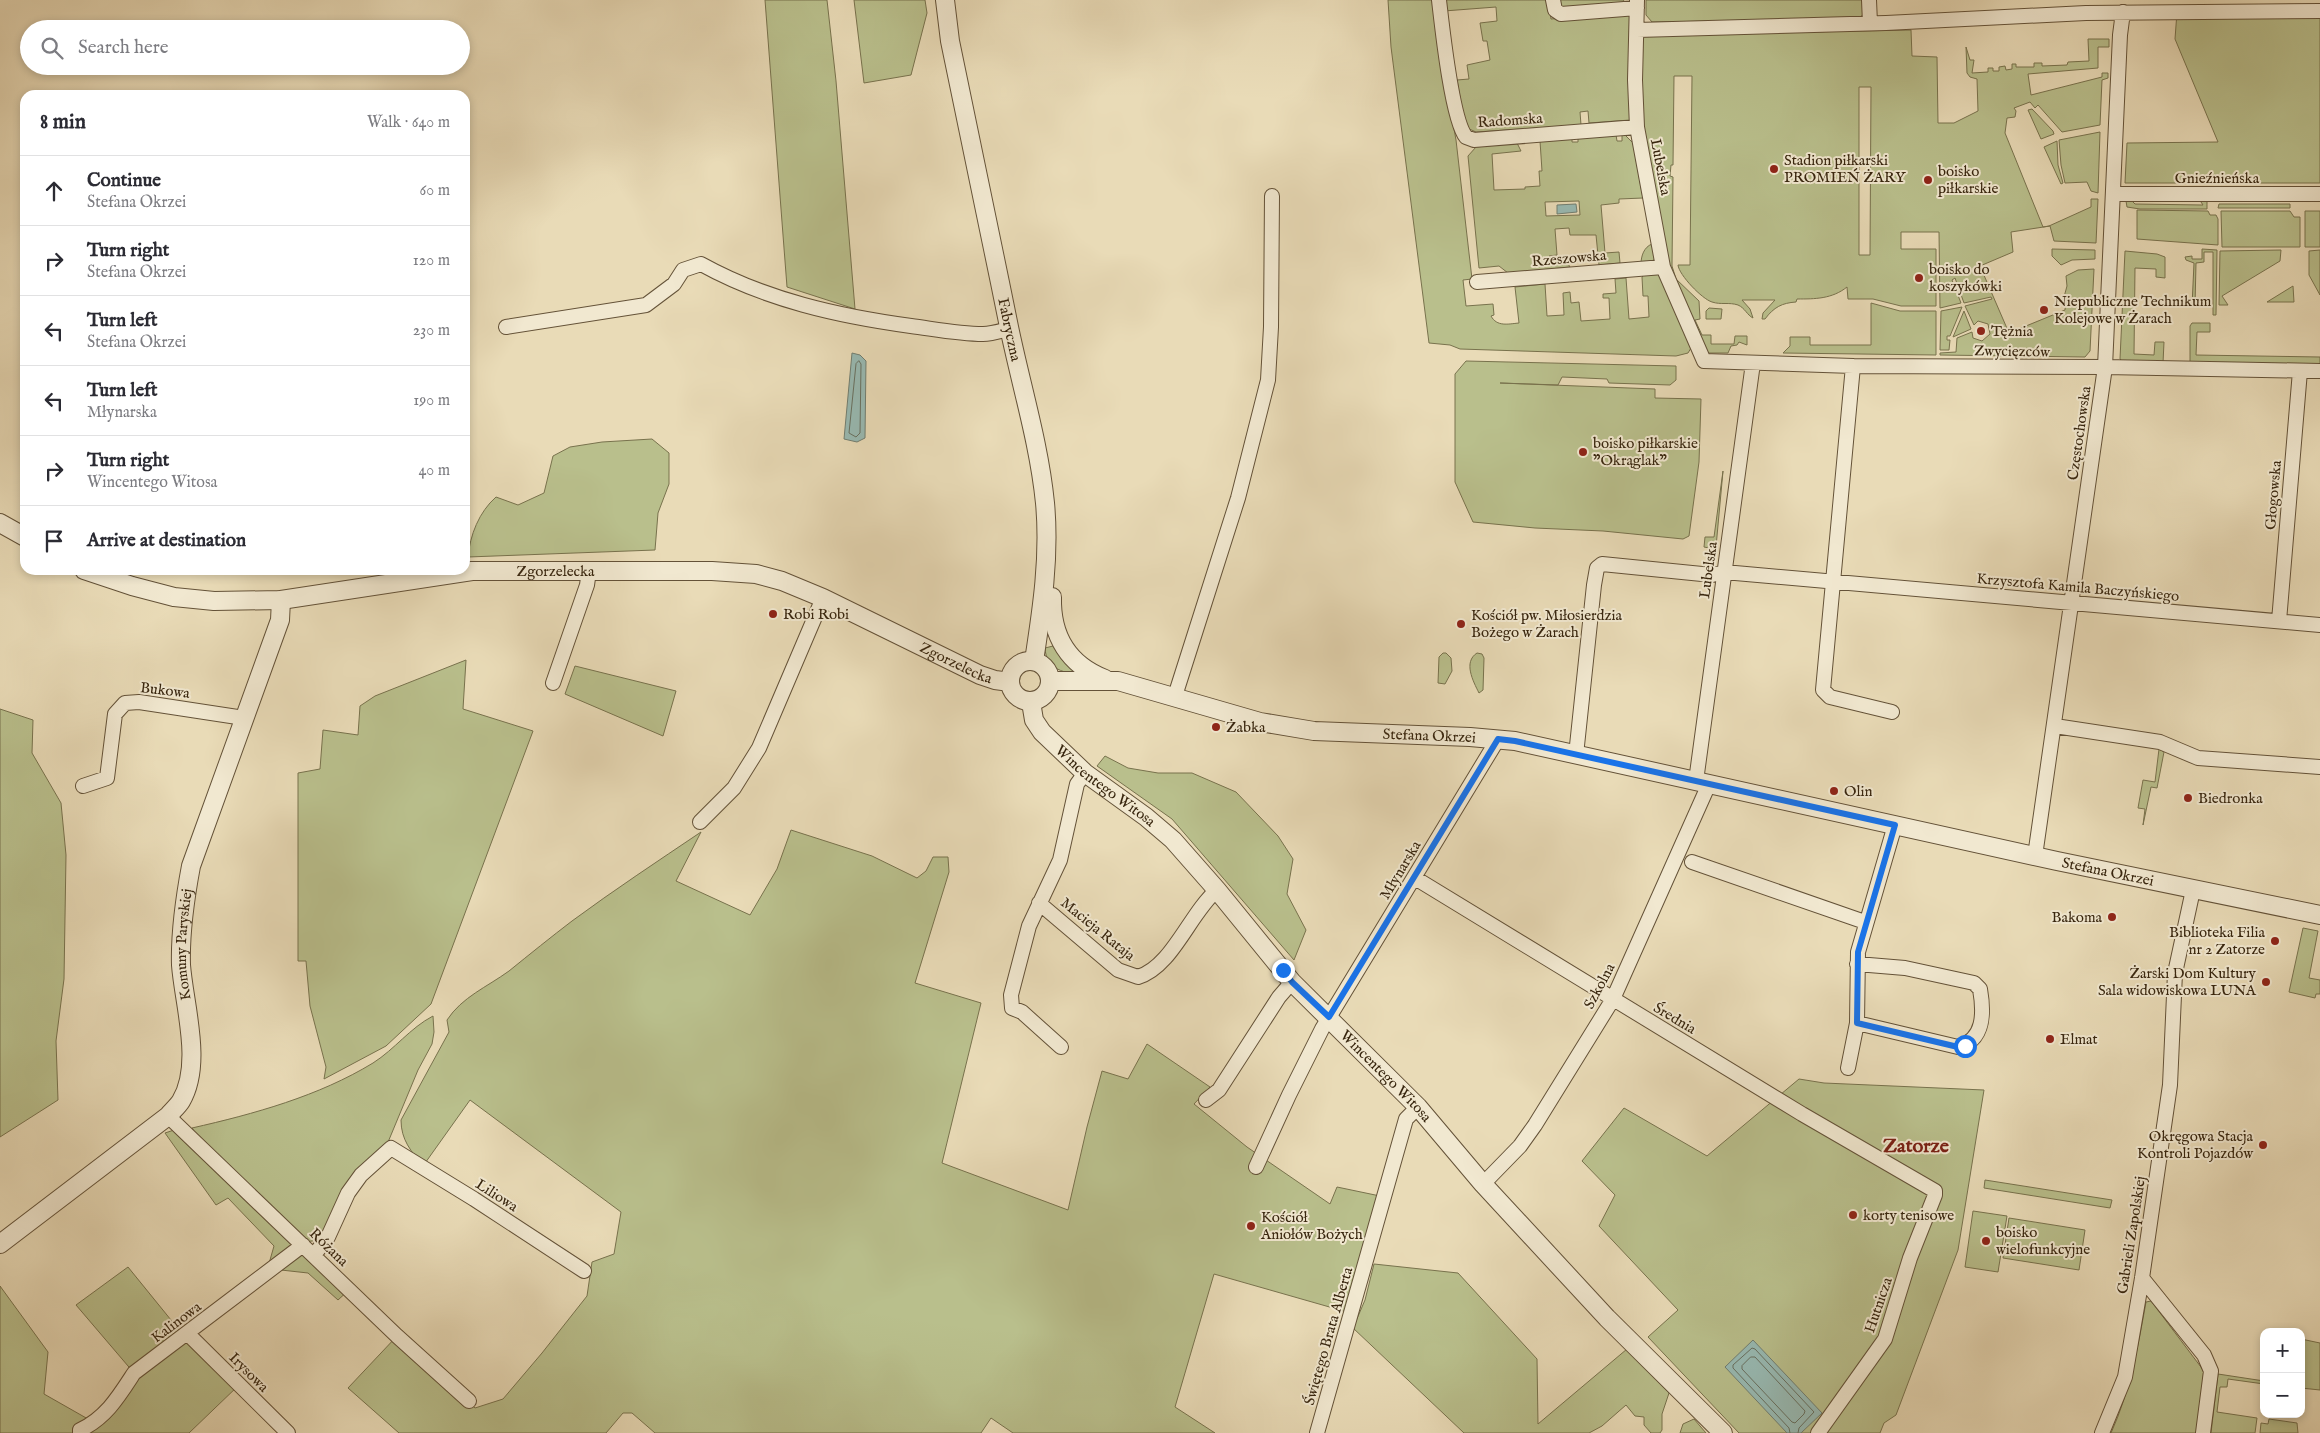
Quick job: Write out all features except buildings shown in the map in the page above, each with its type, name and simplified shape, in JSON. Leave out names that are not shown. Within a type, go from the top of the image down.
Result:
[{"type":"street","name":"Fabryczna","points":[[945,0],[950,41],[1009,329],[1037,449],[1045,501],[1046,561],[1043,603],[1034,661]]},
{"type":"street","name":"Radomska","points":[[1439,0],[1444,44],[1460,128],[1466,138],[1474,140],[1636,128]]},
{"type":"street","points":[[1553,0],[1555,10],[1560,14],[1637,4]]},
{"type":"street","points":[[1869,0],[1870,23]]},
{"type":"street","name":"Lubelska","points":[[1637,4],[1636,128],[1663,267],[1704,361]]},
{"type":"street","points":[[1637,30],[1870,23],[2123,12],[2320,11]]},
{"type":"street","name":"Częstochowska","points":[[2035,856],[2105,367],[2120,35],[2123,12]]},
{"type":"street","name":"Gnieźnieńska","points":[[2113,194],[2320,194]]},
{"type":"street","points":[[1175,696],[1238,498],[1268,380],[1272,327],[1272,196]]},
{"type":"street","points":[[506,327],[646,305],[674,284],[684,270],[701,264],[725,277],[788,301],[824,311],[882,322],[984,334],[1009,329]]},
{"type":"street","name":"Rzeszowska","points":[[1477,282],[1663,267]]},
{"type":"street","name":"Zwycięzców","points":[[1704,361],[1853,366],[2105,367],[2320,372]]},
{"type":"street","name":"Lubelska","points":[[1702,782],[1724,572],[1753,363]]},
{"type":"street","points":[[1853,366],[1823,690],[1830,697],[1892,712]]},
{"type":"street","name":"Głogowska","points":[[2279,621],[2300,371]]},
{"type":"street","points":[[0,523],[20,534]]},
{"type":"street","points":[[1046,561],[1051,580],[1051,613],[1058,638],[1079,665],[1108,680]]},
{"type":"street","name":"Krzysztofa Kamila Baczyńskiego","points":[[1576,755],[1594,585],[1597,568],[1602,564],[1712,574],[1724,572],[2320,625]]},
{"type":"street","name":"Zgorzelecka","points":[[470,570],[712,571],[756,574],[782,581],[823,598],[965,668],[995,680],[1010,682]]},
{"type":"street","points":[[553,683],[587,585],[589,571]]},
{"type":"street","name":"Zgorzelecka","points":[[99,575],[174,597],[214,601],[282,600],[440,575]]},
{"type":"street","points":[[700,822],[734,788],[759,748],[823,598]]},
{"type":"street","name":"Komuny Paryskiej","points":[[0,1244],[168,1116],[181,1101],[188,1083],[190,1066],[191,1040],[182,965],[184,902],[191,866],[280,620],[282,600]]},
{"type":"street","points":[[1028,661],[1034,661],[1046,668],[1051,681],[1047,693],[1037,701],[1031,702],[1018,698],[1013,693],[1010,682],[1013,670],[1017,665],[1028,661]]},
{"type":"street","name":"Stefana Okrzei","points":[[1051,681],[1108,680],[1175,696],[1260,722],[1314,730],[1515,741],[2035,856],[2320,915]]},
{"type":"street","name":"Bukowa","points":[[84,786],[107,778],[115,714],[125,703],[139,702],[244,718]]},
{"type":"street","name":"Wincentego Witosa","points":[[1031,702],[1034,720],[1042,732],[1085,772],[1146,817],[1173,840],[1217,890],[1292,982],[1418,1107],[1483,1184],[1607,1318],[1723,1433]]},
{"type":"street","points":[[2055,726],[2160,742],[2198,758],[2320,767]]},
{"type":"street","name":"Młynarska","points":[[1256,1167],[1289,1095],[1329,1017],[1498,739]]},
{"type":"street","points":[[1061,1047],[1022,1012],[1012,1008],[1011,995],[1029,926],[1060,860],[1077,784],[1085,772]]},
{"type":"street","name":"Szkolna","points":[[1483,1184],[1520,1146],[1535,1125],[1612,999],[1702,782]]},
{"type":"street","points":[[1848,1068],[1857,1023],[1857,964],[1865,922],[1895,825]]},
{"type":"street","points":[[1692,862],[1865,922]]},
{"type":"street","name":"Średnia","points":[[1415,878],[1802,1114],[1920,1181]]},
{"type":"street","name":"Macieja Rataja","points":[[1039,903],[1118,970],[1138,977],[1154,970],[1202,905],[1217,890]]},
{"type":"street","name":"Gabrieli Zapolskiej","points":[[2102,1433],[2125,1377],[2142,1278],[2170,1085],[2175,973],[2193,890]]},
{"type":"street","points":[[1857,964],[1905,968],[1974,983],[1980,989],[1981,1015],[1979,1034],[1976,1038],[1958,1047],[1857,1023]]},
{"type":"street","points":[[1206,1100],[1219,1090],[1279,997],[1292,982]]},
{"type":"street","name":"Świętego Brata Alberta","points":[[1317,1433],[1406,1120],[1418,1107]]},
{"type":"street","name":"Różana","points":[[168,1116],[404,1342],[469,1401]]},
{"type":"street","name":"Kalinowa","points":[[80,1433],[80,1430],[95,1423],[116,1400],[134,1373],[328,1237],[348,1193],[362,1175],[391,1148]]},
{"type":"street","name":"Liliowa","points":[[391,1148],[467,1194],[584,1271]]},
{"type":"street","name":"Hutnicza","points":[[1818,1433],[1887,1335],[1910,1258],[1935,1195],[1932,1188],[1920,1181]]},
{"type":"street","points":[[2142,1278],[2204,1355],[2210,1367],[2203,1433]]},
{"type":"street","name":"Irysowa","points":[[188,1334],[288,1433]]},
{"type":"green space","points":[[765,0],[827,0],[836,81],[855,309],[787,287]]},
{"type":"green space","points":[[854,0],[925,0],[927,13],[911,75],[864,83]]},
{"type":"green space","points":[[1388,0],[1435,0],[1438,39],[1456,140],[1472,279],[1463,280],[1466,306],[1493,304],[1494,315],[1491,316],[1493,320],[1503,324],[1519,323],[1515,287],[1545,284],[1547,316],[1564,315],[1563,293],[1570,292],[1571,303],[1579,302],[1581,321],[1610,319],[1609,298],[1603,298],[1603,294],[1616,293],[1615,279],[1626,278],[1629,319],[1649,317],[1648,296],[1643,296],[1642,277],[1648,271],[1660,273],[1691,348],[1688,353],[1676,356],[1460,349],[1450,345],[1429,343],[1391,47]]},
{"type":"green space","points":[[1443,0],[1549,0],[1551,19],[1632,12],[1630,120],[1589,123],[1588,111],[1580,112],[1581,125],[1476,132],[1465,127],[1457,80],[1469,79],[1467,65],[1490,60],[1487,41],[1483,41],[1480,23],[1497,21],[1496,7],[1444,11]]},
{"type":"green space","points":[[1557,0],[1624,0],[1622,3],[1564,11]]},
{"type":"green space","points":[[1646,0],[1865,0],[1864,14],[1857,19],[1652,22],[1646,15]]},
{"type":"green space","points":[[2320,11],[2320,183],[2125,183],[2127,143],[2218,142],[2175,39],[2177,12]]},
{"type":"green space","points":[[1911,30],[1912,56],[1937,57],[1938,123],[1954,123],[1978,111],[1977,79],[1970,77],[1967,73],[1966,47],[1970,60],[1974,60],[1972,73],[1988,72],[1988,68],[1993,68],[1993,71],[1999,71],[1999,67],[2005,66],[2006,70],[2012,69],[2012,64],[2016,64],[2016,67],[2034,67],[2034,63],[2042,63],[2042,66],[2067,65],[2068,62],[2089,61],[2088,39],[2109,39],[2109,47],[2098,47],[2098,68],[2028,74],[2031,95],[2102,77],[2102,73],[2108,73],[2108,78],[2102,80],[2100,125],[2062,132],[2038,105],[2035,108],[2030,102],[2014,108],[2016,111],[2015,117],[2007,118],[2005,133],[2043,227],[2091,207],[2091,199],[2098,199],[2096,243],[2054,241],[2050,226],[2011,232],[2013,252],[1980,266],[2009,333],[2065,310],[2066,276],[2078,270],[2094,269],[2090,351],[2085,357],[1940,355],[1940,353],[1956,352],[1957,338],[1972,332],[1973,338],[1982,341],[1990,334],[1988,324],[1978,321],[1974,325],[1965,306],[1992,299],[1991,297],[1964,303],[1955,278],[1952,280],[1961,303],[1940,308],[1939,232],[1901,232],[1901,249],[1936,249],[1936,306],[1901,306],[1873,299],[1848,299],[1847,287],[1829,296],[1797,299],[1796,302],[1779,306],[1765,319],[1762,319],[1763,313],[1775,300],[1742,300],[1750,309],[1753,318],[1738,305],[1715,303],[1708,300],[1697,292],[1682,275],[1678,265],[1690,265],[1692,76],[1674,76],[1673,165],[1671,165],[1670,176],[1673,177],[1672,266],[1676,279],[1699,301],[1700,319],[1695,320],[1702,335],[1711,335],[1711,344],[1734,344],[1735,336],[1747,336],[1747,345],[1739,342],[1737,345],[1731,346],[1728,353],[1706,353],[1667,265],[1639,109],[1643,35]],"holes":[[[1859,87],[1871,87],[1870,255],[1859,255]]]},
{"type":"green space","points":[[2032,109],[2054,134],[2041,139],[2028,110]]},
{"type":"green space","points":[[2100,132],[2098,193],[2091,191],[2087,182],[2065,183],[2059,140]]},
{"type":"green space","points":[[1624,134],[1633,143],[1643,198],[1619,199],[1619,203],[1601,205],[1605,253],[1619,252],[1620,263],[1599,265],[1596,235],[1570,235],[1569,228],[1555,229],[1557,255],[1549,256],[1550,259],[1565,259],[1570,267],[1508,273],[1499,266],[1479,268],[1468,156],[1476,147],[1517,143],[1521,151],[1492,154],[1494,190],[1525,189],[1525,187],[1540,186],[1539,171],[1542,171],[1540,141],[1572,137],[1572,142],[1578,142],[1578,137],[1616,135],[1617,141],[1622,141],[1622,135]],"holes":[[[1579,201],[1580,215],[1546,216],[1545,202]]]},
{"type":"green space","points":[[2057,141],[2058,165],[2063,183],[2061,184],[2044,147]]},
{"type":"green space","points":[[2130,199],[2135,204],[2203,205],[2199,199],[2207,199],[2207,209],[2140,209],[2127,207],[2126,201]]},
{"type":"green space","points":[[2219,204],[2290,204],[2290,208],[2218,208]]},
{"type":"green space","points":[[2137,210],[2208,211],[2210,215],[2216,215],[2218,219],[2218,245],[2137,239]]},
{"type":"green space","points":[[2221,211],[2290,211],[2294,217],[2300,217],[2300,247],[2222,247]]},
{"type":"green space","points":[[2305,211],[2320,211],[2320,247],[2305,247]]},
{"type":"green space","points":[[1652,244],[1656,256],[1654,260],[1641,264],[1644,252]]},
{"type":"green space","points":[[2052,249],[2095,250],[2095,259],[2072,260],[2061,265],[2052,256]]},
{"type":"green space","points":[[2202,249],[2217,250],[2216,315],[2213,315],[2213,252],[2204,252],[2204,262],[2196,263],[2195,306],[2192,306],[2194,263],[2186,260],[2185,257],[2192,256],[2192,259],[2202,259]]},
{"type":"green space","points":[[2281,250],[2280,261],[2222,296],[2228,305],[2219,305],[2220,251]]},
{"type":"green space","points":[[2320,250],[2320,295],[2309,275],[2309,251]]},
{"type":"green space","points":[[2125,251],[2157,254],[2165,257],[2165,278],[2156,277],[2156,269],[2135,268],[2134,354],[2154,355],[2155,342],[2164,342],[2163,363],[2123,362],[2120,359]]},
{"type":"green space","points":[[2293,286],[2294,302],[2267,302]]},
{"type":"green space","points":[[1871,303],[1900,311],[1936,311],[1936,355],[1783,353],[1790,346],[1790,337],[1810,337],[1810,345],[1871,345]]},
{"type":"green space","points":[[1962,307],[1950,336],[1947,336],[1947,340],[1950,340],[1949,350],[1940,350],[1941,311]]},
{"type":"green space","points":[[1709,308],[1722,309],[1721,319],[1706,319],[1706,311]]},
{"type":"green space","points":[[1964,311],[1971,329],[1953,337]]},
{"type":"green space","points":[[2192,323],[2210,323],[2210,332],[2197,332],[2196,355],[2320,357],[2320,365],[2190,363],[2190,326]]},
{"type":"green space","points":[[1466,361],[1676,366],[1676,380],[1670,385],[1609,383],[1607,379],[1562,377],[1558,385],[1500,383],[1655,389],[1655,398],[1701,399],[1699,462],[1689,536],[1683,539],[1603,531],[1535,528],[1473,522],[1455,482],[1455,374]]},
{"type":"green space","points":[[652,439],[669,453],[669,484],[658,513],[655,550],[470,557],[471,540],[476,524],[496,497],[518,505],[544,493],[553,456],[570,447],[602,442]]},
{"type":"green space","points":[[1723,471],[1716,547],[1714,549],[1704,547],[1705,537],[1714,537]]},
{"type":"green space","points":[[1057,645],[1084,673],[1064,672],[1053,666],[1046,655],[1045,648]]},
{"type":"green space","points":[[1446,653],[1451,658],[1452,671],[1445,684],[1438,683],[1439,657]]},
{"type":"green space","points":[[1477,653],[1482,654],[1484,658],[1483,690],[1479,693],[1470,672],[1471,661]]},
{"type":"green space","points":[[466,660],[463,709],[533,731],[431,1004],[386,1046],[324,1079],[326,1067],[310,1006],[306,961],[298,961],[298,773],[320,769],[323,730],[358,735],[360,706],[375,696]]},
{"type":"green space","points":[[575,666],[676,691],[663,736],[565,694]]},
{"type":"green space","points":[[0,709],[33,720],[32,753],[61,803],[66,855],[64,979],[56,1041],[58,1100],[0,1137]]},
{"type":"green space","points":[[2159,749],[2164,752],[2157,788],[2151,787],[2143,825],[2145,809],[2138,808],[2143,780],[2155,782]]},
{"type":"green space","points":[[1105,756],[1128,768],[1158,773],[1192,773],[1236,792],[1278,836],[1293,859],[1287,894],[1306,930],[1294,960],[1172,819],[1097,766]]},
{"type":"green space","points":[[791,830],[872,856],[917,878],[926,871],[933,857],[948,857],[949,872],[915,983],[981,1003],[942,1163],[1068,1210],[1102,1071],[1128,1079],[1147,1044],[1210,1087],[1194,1104],[1247,1147],[1330,1204],[1337,1187],[1380,1196],[1347,1312],[1214,1274],[1175,1407],[1215,1433],[1013,1433],[991,1418],[981,1433],[655,1433],[632,1413],[623,1413],[606,1433],[399,1433],[348,1388],[397,1336],[475,1408],[503,1399],[587,1296],[592,1262],[614,1254],[621,1212],[470,1100],[423,1166],[411,1150],[403,1134],[401,1120],[449,1032],[447,1020],[453,1012],[467,999],[509,971],[588,909],[701,832],[676,881],[750,915],[777,869]]},
{"type":"green space","points":[[2303,928],[2318,931],[2309,978],[2320,980],[2320,994],[2316,994],[2315,998],[2289,992]]},
{"type":"green space","points":[[433,1016],[434,1032],[432,1044],[418,1070],[386,1147],[326,1232],[318,1240],[306,1242],[197,1136],[192,1128],[286,1103],[331,1085],[373,1063],[417,1026]]},
{"type":"green space","points":[[1799,1079],[1824,1083],[1984,1090],[1958,1250],[1896,1415],[1884,1423],[1880,1433],[1739,1433],[1648,1337],[1678,1310],[1599,1226],[1615,1195],[1582,1161],[1624,1108],[1707,1156]]},
{"type":"green space","points":[[174,1130],[350,1289],[338,1300],[308,1273],[272,1269],[266,1274],[274,1246],[228,1198],[216,1205],[165,1133]]},
{"type":"green space","points":[[1985,1180],[2112,1200],[2110,1208],[1984,1188]]},
{"type":"green space","name":"boisko wielofunkcyjne","points":[[1973,1211],[2007,1216],[1998,1272],[1965,1267]]},
{"type":"green space","points":[[2009,1218],[2085,1230],[2079,1270],[2003,1258]]},
{"type":"green space","points":[[1374,1264],[1458,1273],[1537,1359],[1538,1424],[1627,1349],[1669,1393],[1662,1414],[1662,1430],[1660,1433],[1651,1433],[1644,1425],[1644,1417],[1635,1416],[1626,1405],[1602,1426],[1589,1433],[1464,1433],[1353,1328],[1365,1300]]},
{"type":"green space","points":[[128,1267],[184,1336],[239,1385],[189,1433],[0,1433],[0,1286],[48,1352],[44,1394],[95,1423],[134,1373],[76,1305]]},
{"type":"green space","points":[[2151,1301],[2207,1375],[2198,1433],[2111,1433],[2128,1385],[2146,1302]]},
{"type":"green space","points":[[2305,1340],[2320,1343],[2320,1390],[2305,1388]]},
{"type":"green space","points":[[2218,1374],[2260,1380],[2260,1383],[2228,1379],[2227,1387],[2220,1387],[2217,1412],[2257,1418],[2255,1433],[2211,1433]]},
{"type":"green space","points":[[1694,1419],[1706,1433],[1680,1433],[1683,1424]]},
{"type":"green space","points":[[2269,1419],[2297,1423],[2298,1433],[2260,1433],[2261,1423],[2268,1424]]},
{"type":"water","points":[[1576,204],[1577,212],[1557,214],[1557,205]]},
{"type":"water","points":[[852,353],[860,355],[866,361],[865,438],[857,442],[844,439]]},
{"type":"water","points":[[1753,1340],[1822,1413],[1801,1433],[1787,1433],[1725,1367]]},
{"type":"place","name":"Stadion piłkarski PROMIEŃ ŻARY","points":[[1774,169]]},
{"type":"place","name":"boisko piłkarskie","points":[[1928,180]]},
{"type":"place","name":"boisko do koszykówki","points":[[1919,278]]},
{"type":"place","name":"Niepubliczne Technikum Kolejowe w Żarach","points":[[2044,310]]},
{"type":"place","name":"Tężnia","points":[[1981,331]]},
{"type":"place","name":"boisko piłkarskie \"Okrąglak\"","points":[[1583,452]]},
{"type":"place","name":"Robi Robi","points":[[773,614]]},
{"type":"place","name":"Kościół pw. Miłosierdzia Bożego w Żarach","points":[[1461,624]]},
{"type":"place","name":"Żabka","points":[[1216,727]]},
{"type":"place","name":"Olin","points":[[1834,791]]},
{"type":"place","name":"Biedronka","points":[[2188,798]]},
{"type":"place","name":"Bakoma","points":[[2112,917]]},
{"type":"place","name":"Biblioteka Filia nr 2 Zatorze","points":[[2275,941]]},
{"type":"place","name":"Żarski Dom Kultury Sala widowiskowa LUNA","points":[[2266,982]]},
{"type":"place","name":"Elmat","points":[[2050,1039]]},
{"type":"place","name":"Okręgowa Stacja Kontroli Pojazdów","points":[[2263,1145]]},
{"type":"place","name":"korty tenisowe","points":[[1853,1215]]},
{"type":"place","name":"Kościół Aniołów Bożych","points":[[1251,1226]]},
{"type":"place","name":"boisko wielofunkcyjne","points":[[1986,1241]]},
{"type":"district","name":"Zatorze","points":[[1916,1145]]},
{"type":"route","points":[[1283,970],[1292,982],[1329,1017],[1498,739],[1515,741],[1895,825],[1865,922],[1858,952],[1857,1023],[1958,1047],[1965,1046]]}]
